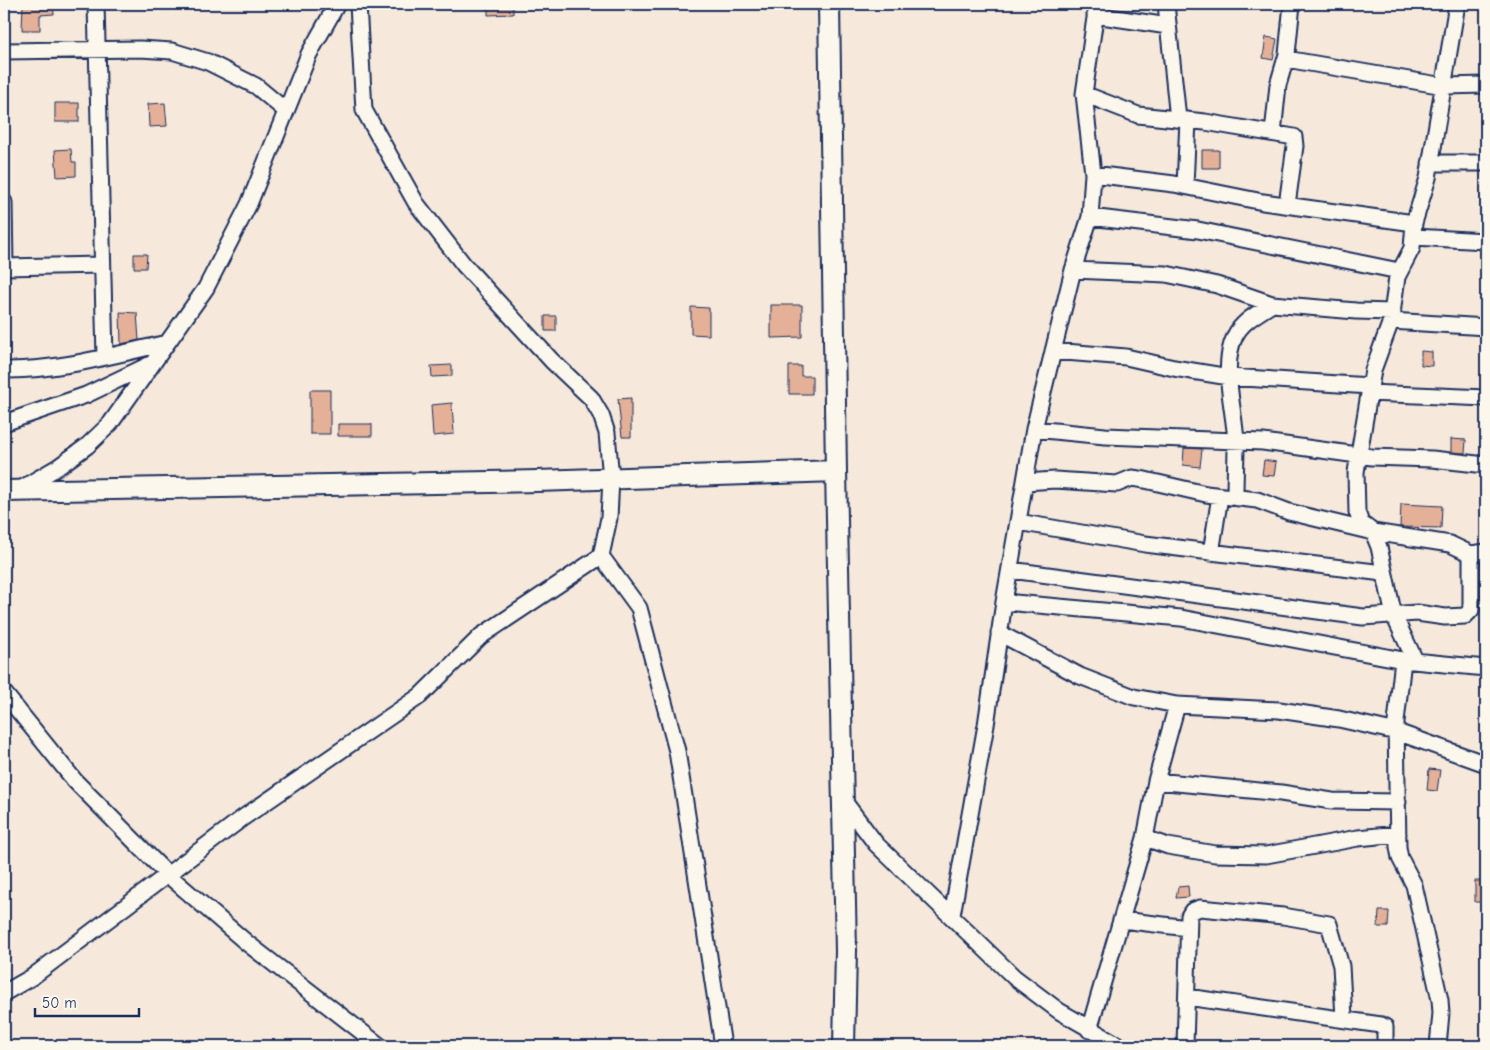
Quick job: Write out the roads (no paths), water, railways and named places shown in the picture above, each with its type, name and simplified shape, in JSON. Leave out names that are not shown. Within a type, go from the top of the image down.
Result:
[{"type":"main road","points":[[829,4],[846,951],[844,1046]]},
{"type":"main road","points":[[8,493],[611,479],[836,471]]},
{"type":"street","points":[[96,4],[105,357]]},
{"type":"street","points":[[8,493],[58,467],[87,446],[110,424],[154,363],[210,279],[249,204],[309,54],[338,4]]},
{"type":"street","points":[[4,993],[32,977],[244,817],[420,696],[481,636],[601,556],[609,518],[611,479],[607,433],[601,414],[591,398],[552,361],[464,265],[422,211],[364,110],[358,4]]},
{"type":"street","points":[[1166,4],[1170,57],[1183,119],[1185,186]]},
{"type":"street","points":[[1273,133],[1278,85],[1286,59],[1292,4]]},
{"type":"street","points":[[1438,1046],[1441,1026],[1440,1000],[1414,884],[1400,858],[1398,834],[1397,732],[1409,660],[1394,616],[1383,573],[1379,547],[1373,532],[1361,523],[1358,512],[1356,485],[1358,456],[1369,389],[1377,357],[1392,317],[1399,271],[1412,248],[1414,230],[1430,163],[1457,4]]},
{"type":"street","points":[[952,915],[986,725],[1004,602],[1034,429],[1073,270],[1090,218],[1093,174],[1084,94],[1096,9],[1168,26]]},
{"type":"street","points":[[4,51],[97,49],[172,51],[208,62],[256,86],[286,111]]},
{"type":"street","points":[[1286,59],[1444,86],[1486,85]]},
{"type":"street","points":[[1084,94],[1129,113],[1183,119],[1294,137],[1287,205]]},
{"type":"street","points":[[1430,163],[1486,163]]},
{"type":"street","points":[[1093,174],[1185,186],[1486,242]]},
{"type":"street","points":[[4,202],[4,267],[102,265]]},
{"type":"street","points":[[1090,218],[1198,230],[1399,271]]},
{"type":"street","points":[[1073,270],[1180,276],[1217,284],[1272,304],[1356,311],[1392,317],[1486,327]]},
{"type":"street","points":[[1211,553],[1227,496],[1236,441],[1229,377],[1230,359],[1235,336],[1252,317],[1272,304]]},
{"type":"street","points":[[4,370],[24,370],[105,357],[167,343]]},
{"type":"street","points":[[1053,351],[1126,357],[1174,368],[1229,377],[1486,398]]},
{"type":"street","points":[[4,423],[86,395],[154,363]]},
{"type":"street","points":[[1034,429],[1105,436],[1263,442],[1358,456],[1432,459],[1486,465]]},
{"type":"street","points":[[1010,570],[1363,617],[1417,613],[1445,617],[1468,614],[1471,604],[1479,553],[1450,544],[1373,532],[1289,512],[1257,500],[1132,478],[1117,484],[1055,480],[1025,482]]},
{"type":"street","points":[[1018,522],[1145,544],[1383,573]]},
{"type":"street","points":[[601,556],[639,608],[677,751],[723,1046]]},
{"type":"street","points":[[1004,602],[1181,618],[1409,660],[1486,668]]},
{"type":"street","points":[[999,633],[1080,676],[1134,697],[1178,705],[1304,713],[1397,732],[1486,764]]},
{"type":"street","points":[[4,693],[75,781],[168,875],[247,943],[380,1046]]},
{"type":"street","points":[[1089,1030],[1145,838],[1156,781],[1178,705]]},
{"type":"street","points":[[1156,781],[1281,793],[1332,802],[1398,802]]},
{"type":"street","points":[[843,800],[876,844],[917,885],[952,915],[1014,977],[1059,1011],[1089,1030],[1120,1046]]},
{"type":"street","points":[[1145,838],[1168,846],[1215,854],[1266,855],[1358,838],[1398,834]]},
{"type":"street","points":[[1185,1046],[1188,928],[1190,912],[1200,908],[1275,915],[1329,924],[1341,966],[1344,1018]]},
{"type":"street","points":[[1122,920],[1188,928]]},
{"type":"street","points":[[1187,997],[1381,1024],[1385,1027],[1385,1046]]}]
